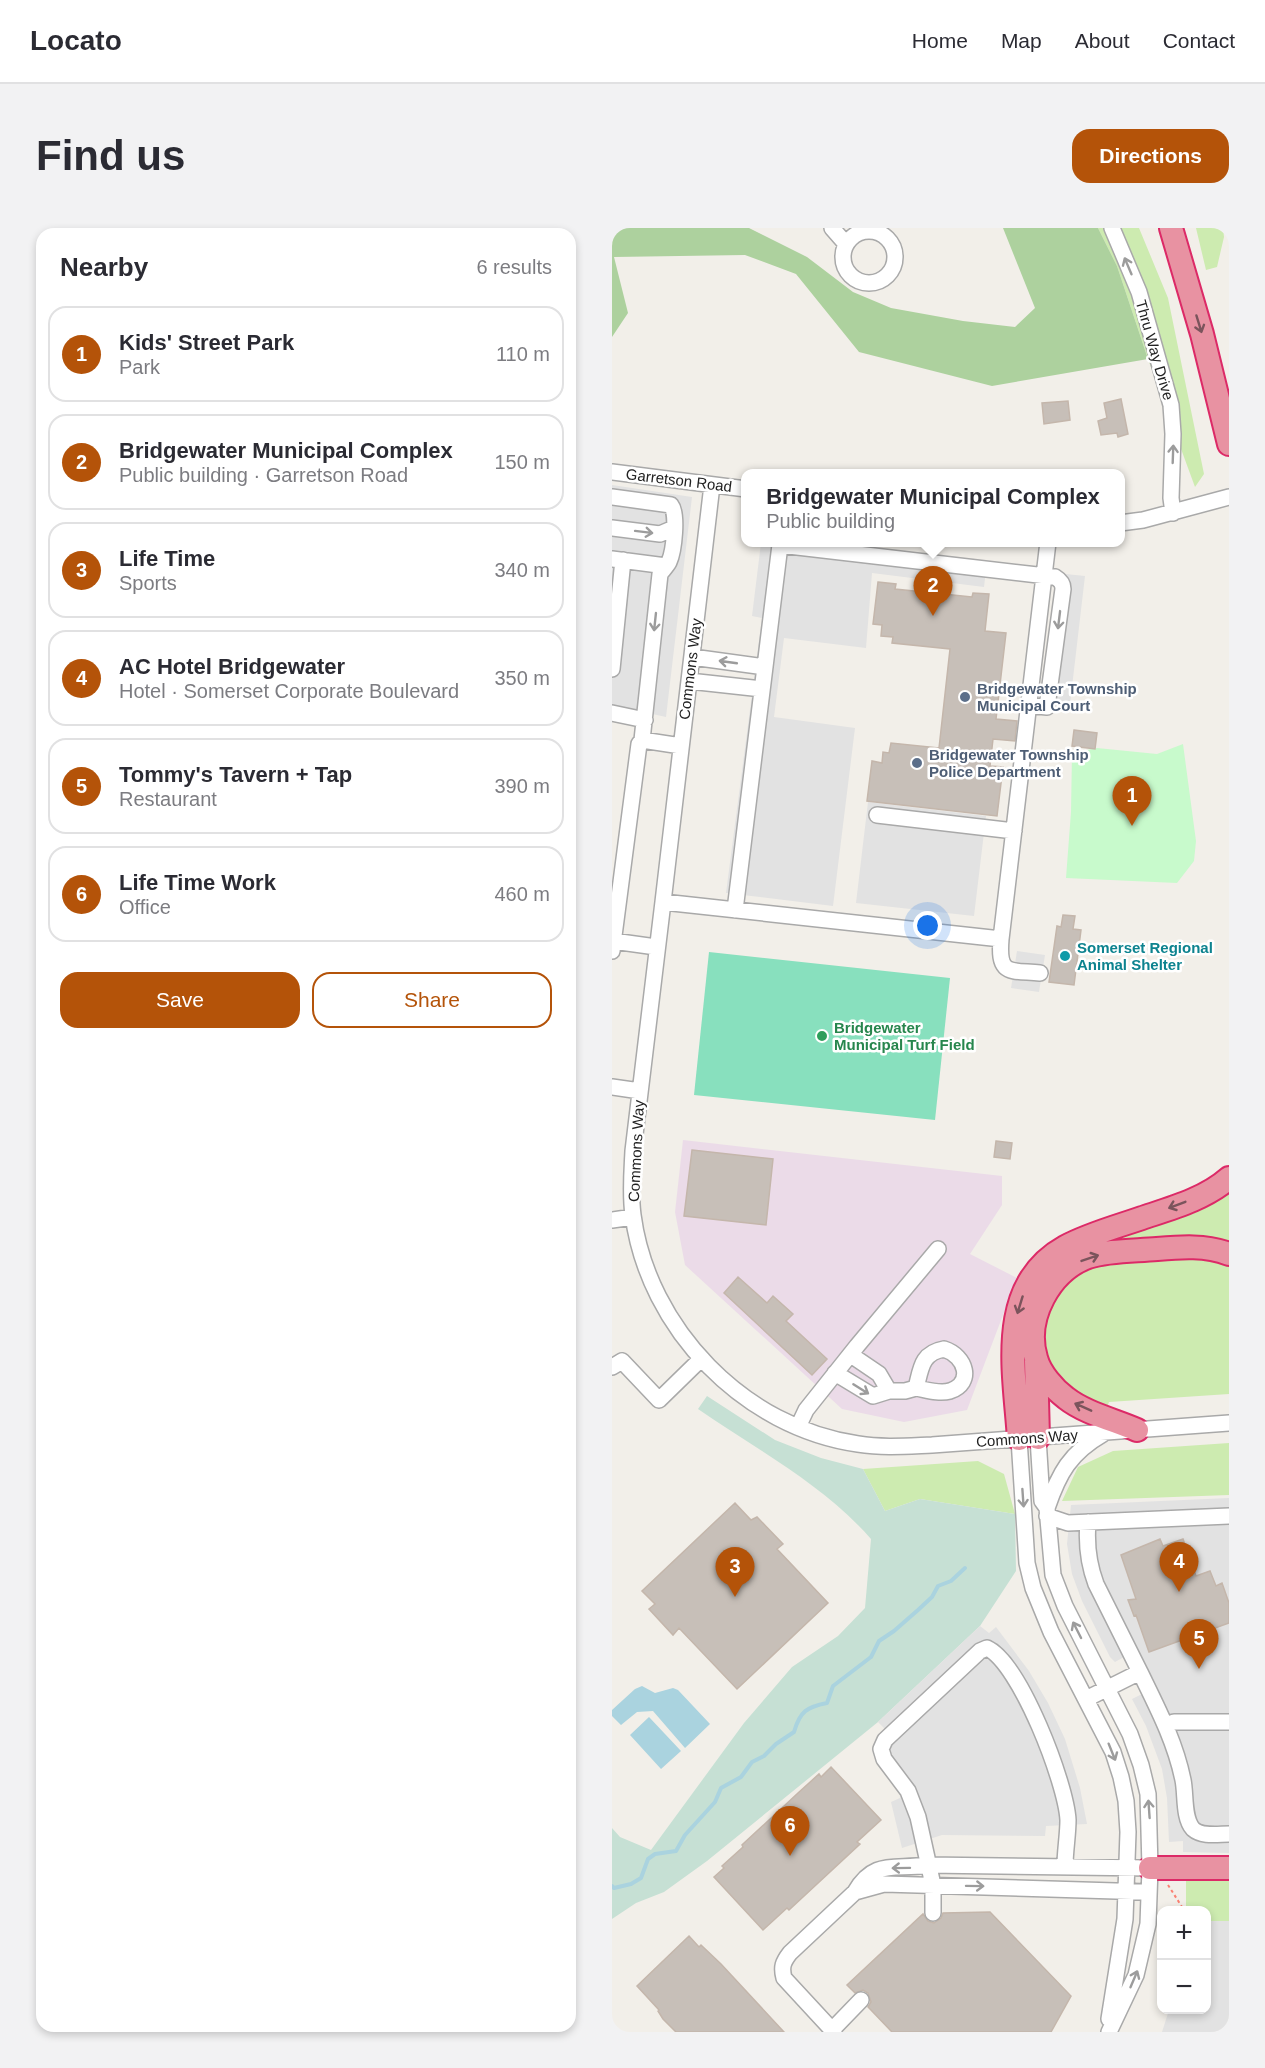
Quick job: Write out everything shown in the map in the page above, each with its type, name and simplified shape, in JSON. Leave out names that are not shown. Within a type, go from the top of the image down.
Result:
[{"type":"highway","points":[[1162,228],[1189,289]]},
{"type":"highway","points":[[1171,228],[1213,373],[1229,444]]},
{"type":"highway","points":[[1029,1439],[1014,1368],[1014,1334],[1019,1305],[1033,1277],[1051,1257],[1069,1245],[1182,1204],[1208,1193],[1229,1178]]},
{"type":"highway","points":[[1029,1439],[1036,1358],[1034,1336],[1039,1308],[1044,1294],[1052,1284],[1074,1264],[1088,1257],[1102,1254],[1183,1247],[1203,1248],[1229,1254]]},
{"type":"highway","points":[[1036,1358],[1048,1379],[1065,1398],[1076,1405],[1137,1430]]},
{"type":"highway","points":[[1157,1874],[1229,1868]]},
{"type":"street","points":[[832,228],[846,244]]},
{"type":"street","name":"Thru Way Drive","points":[[1112,228],[1138,292],[1171,405],[1173,513]]},
{"type":"street","name":"Garretson Road","points":[[612,472],[741,488]]},
{"type":"street","name":"Commons Way","points":[[712,485],[656,947],[631,1185],[633,1217],[645,1261],[670,1317],[700,1359],[724,1382],[747,1399],[798,1427],[842,1441],[874,1446],[932,1445],[1229,1423]]},
{"type":"street","points":[[612,497],[671,505],[674,507],[675,515],[672,549],[666,566],[660,574],[645,720],[642,740],[639,744],[613,946],[656,947]]},
{"type":"street","points":[[1125,522],[1173,513],[1229,497]]},
{"type":"street","points":[[612,528],[660,534],[674,528]]},
{"type":"street","points":[[735,910],[780,547]]},
{"type":"street","points":[[797,547],[1044,576]]},
{"type":"street","points":[[1040,973],[1007,969],[1000,958],[1048,547]]},
{"type":"street","points":[[612,669],[618,560],[666,566]]},
{"type":"street","points":[[692,657],[765,667]]},
{"type":"street","points":[[689,681],[762,689]]},
{"type":"street","points":[[612,713],[645,720]]},
{"type":"street","points":[[642,740],[681,746]]},
{"type":"street","points":[[877,815],[1014,831]]},
{"type":"street","points":[[663,902],[1001,939]]},
{"type":"street","points":[[612,1087],[640,1091]]},
{"type":"street","points":[[612,1220],[633,1217]]},
{"type":"street","points":[[798,1427],[806,1410],[835,1373],[938,1249]]},
{"type":"street","points":[[851,1355],[879,1374],[889,1391]]},
{"type":"street","points":[[612,1367],[622,1361],[659,1400],[700,1359]]},
{"type":"street","points":[[835,1373],[873,1396],[889,1391],[916,1388]]},
{"type":"street","points":[[1047,1512],[1055,1486],[1070,1460],[1079,1450],[1107,1432]]},
{"type":"street","points":[[1029,1439],[1042,1501],[1047,1512],[1053,1575],[1065,1606],[1130,1734],[1142,1765],[1148,1794],[1157,1874],[1149,1892],[1148,1923],[1136,1975],[1108,2032]]},
{"type":"street","points":[[1029,1439],[1027,1563],[1033,1588],[1051,1632],[1113,1752],[1121,1776],[1128,1817],[1125,1919],[1108,2032]]},
{"type":"street","points":[[1047,1512],[1068,1523],[1229,1516]]},
{"type":"street","points":[[1088,1522],[1087,1553],[1093,1577],[1166,1725],[1183,1778],[1189,1824],[1202,1833],[1229,1834]]},
{"type":"street","points":[[933,1913],[933,1885],[918,1817],[908,1791],[885,1759],[881,1749],[885,1740],[980,1651],[987,1648],[1000,1658],[1023,1693],[1042,1730],[1058,1774],[1068,1819],[1065,1866]]},
{"type":"street","points":[[1086,1699],[1140,1672]]},
{"type":"street","points":[[1166,1725],[1174,1722],[1229,1722]]},
{"type":"street","points":[[861,2000],[833,2031],[789,1984],[782,1970],[783,1961],[790,1953],[855,1892],[862,1880],[872,1871],[881,1868],[927,1865],[1065,1866],[1127,1868],[1157,1874]]},
{"type":"street","points":[[855,1892],[884,1884],[1149,1892]]},
{"type":"path","points":[[1157,1874],[1180,1906]]},
{"type":"shaded area","points":[[612,485],[692,497],[666,717],[612,705]]},
{"type":"shaded area","points":[[761,547],[873,547],[987,562],[984,587],[872,573],[866,648],[784,638],[774,717],[855,728],[833,906],[726,893],[762,618],[752,616]]},
{"type":"shaded area","points":[[1056,573],[1085,576],[1070,704],[1042,701]]},
{"type":"shaded area","points":[[868,802],[986,816],[974,916],[856,903]]},
{"type":"shaded area","points":[[1017,951],[1045,955],[1039,992],[1011,988]]},
{"type":"shaded area","points":[[683,1140],[1002,1176],[1002,1205],[970,1254],[1017,1278],[967,1410],[904,1422],[842,1409],[685,1265],[675,1212]]},
{"type":"shaded area","points":[[1229,1498],[1229,1853],[1183,1852],[1183,1841],[1169,1842],[1167,1798],[1162,1769],[1146,1726],[1132,1699],[1142,1694],[1124,1657],[1115,1662],[1110,1657],[1082,1601],[1072,1574],[1067,1544],[1071,1505]]},
{"type":"shaded area","points":[[980,1626],[989,1633],[996,1627],[1029,1671],[1048,1703],[1065,1739],[1080,1788],[1087,1824],[1046,1826],[1045,1836],[942,1835],[902,1848],[891,1802],[900,1798],[901,1793],[885,1729],[878,1722]]},
{"type":"shaded area","points":[[1211,1921],[1229,1921],[1229,2032],[1162,2032],[1168,2014],[1211,2014]]},
{"type":"green space","points":[[612,228],[749,228],[807,257],[853,292],[891,308],[963,321],[1015,327],[1035,308],[1003,228],[1098,228],[1117,266],[1148,359],[992,386],[859,352],[796,274],[745,255],[614,257],[628,313],[612,337]]},
{"type":"green space","points":[[1098,228],[1139,228],[1168,298],[1204,474],[1195,487],[1117,266]]},
{"type":"green space","points":[[1196,228],[1223,228],[1224,237],[1217,267],[1206,270]]},
{"type":"green space","points":[[1183,744],[1196,841],[1194,861],[1177,883],[1066,878],[1071,812],[1072,753],[1097,748],[1157,754]]},
{"type":"green space","name":"Bridgewater Municipal Turf Field","points":[[709,952],[950,978],[935,1120],[694,1095]]},
{"type":"green space","points":[[1229,1190],[1229,1246],[1081,1246]]},
{"type":"green space","points":[[1204,1254],[1229,1264],[1229,1394],[1109,1402],[1107,1408],[1092,1405],[1051,1374],[1041,1338],[1051,1298],[1066,1280],[1094,1263]]},
{"type":"green space","points":[[707,1396],[775,1440],[821,1458],[863,1469],[885,1511],[920,1499],[1015,1514],[1016,1571],[980,1626],[878,1722],[707,1861],[664,1892],[636,1903],[612,1919],[612,1828],[620,1837],[651,1850],[744,1723],[792,1667],[838,1636],[865,1608],[871,1539],[832,1501],[811,1485],[698,1409]]},
{"type":"green space","points":[[1229,1443],[1229,1495],[1062,1501],[1078,1467],[1113,1451]]},
{"type":"green space","points":[[978,1461],[1004,1474],[1015,1514],[920,1499],[885,1511],[863,1469]]},
{"type":"green space","points":[[1186,1875],[1229,1875],[1229,1921],[1211,1921],[1211,1906],[1186,1906]]},
{"type":"water","points":[[642,1686],[655,1693],[673,1688],[678,1690],[710,1724],[685,1748],[653,1711],[637,1712],[621,1725],[612,1716],[612,1710],[635,1689]]},
{"type":"water","points":[[649,1717],[681,1751],[661,1769],[630,1735]]},
{"type":"building","points":[[1121,399],[1128,434],[1118,437],[1117,433],[1101,435],[1098,421],[1107,418],[1104,403]]},
{"type":"building","points":[[1068,401],[1070,420],[1044,424],[1042,403]]},
{"type":"building","points":[[878,582],[896,584],[895,589],[972,597],[973,593],[989,594],[985,631],[1006,633],[996,719],[1017,721],[1015,741],[993,739],[990,766],[1003,767],[997,816],[867,801],[872,761],[882,763],[883,752],[889,753],[891,743],[939,748],[950,649],[892,643],[893,637],[881,636],[882,625],[873,624]]},
{"type":"building","points":[[1074,730],[1097,733],[1095,749],[1072,746]]},
{"type":"building","name":"Somerset Regional Animal Shelter","points":[[1063,915],[1075,916],[1073,929],[1081,930],[1074,985],[1049,982],[1057,926],[1061,927]]},
{"type":"building","points":[[996,1141],[1012,1143],[1010,1159],[994,1157]]},
{"type":"building","points":[[692,1150],[773,1159],[766,1225],[684,1216]]},
{"type":"building","points":[[738,1277],[767,1303],[773,1296],[793,1314],[786,1321],[827,1359],[812,1375],[724,1293]]},
{"type":"building","points":[[735,1503],[751,1520],[757,1517],[783,1544],[777,1549],[828,1603],[737,1689],[679,1628],[673,1635],[649,1609],[655,1604],[642,1591]]},
{"type":"building","points":[[1160,1539],[1163,1546],[1183,1539],[1196,1576],[1210,1571],[1216,1586],[1222,1583],[1229,1603],[1229,1623],[1149,1652],[1136,1615],[1134,1616],[1128,1600],[1136,1599],[1121,1555]]},
{"type":"building","points":[[831,1767],[881,1820],[857,1842],[860,1844],[789,1910],[787,1908],[763,1930],[714,1877],[724,1868],[722,1866],[743,1847],[742,1845],[819,1774],[821,1777]]},
{"type":"building","points":[[990,1912],[1071,1996],[1051,2032],[892,2032],[868,2007],[871,2002],[868,1993],[863,1990],[855,1993],[847,1985],[923,1914],[928,1921],[934,1923],[941,1918],[943,1913]]},
{"type":"building","points":[[689,1936],[721,1964],[784,2032],[676,2032],[663,2019],[659,2010],[637,1986]]},
{"type":"waterway","points":[[612,1886],[614,1888],[631,1884],[641,1878],[648,1859],[655,1854],[676,1851],[685,1835],[715,1802],[721,1788],[741,1777],[752,1762],[764,1756],[776,1744],[794,1732],[805,1711],[827,1703],[833,1686],[871,1657],[879,1641],[894,1631],[932,1597],[938,1586],[951,1581],[965,1568]]},
{"type":"place","name":"Bridgewater Municipal Complex","points":[[933,616]]},
{"type":"place","name":"Bridgewater Township Municipal Court","points":[[965,697]]},
{"type":"place","name":"Bridgewater Township Police Department","points":[[917,763]]},
{"type":"place","name":"Kids' Street Park","points":[[1132,826]]},
{"type":"place","name":"Somerset Regional Animal Shelter","points":[[1065,956]]},
{"type":"place","name":"Bridgewater Municipal Turf Field","points":[[822,1036]]},
{"type":"place","name":"AC Hotel Bridgewater","points":[[1179,1592]]},
{"type":"place","name":"Life Time","points":[[735,1597]]},
{"type":"place","name":"Tommy's Tavern + Tap","points":[[1199,1669]]},
{"type":"place","name":"Life Time Work","points":[[790,1856]]}]
